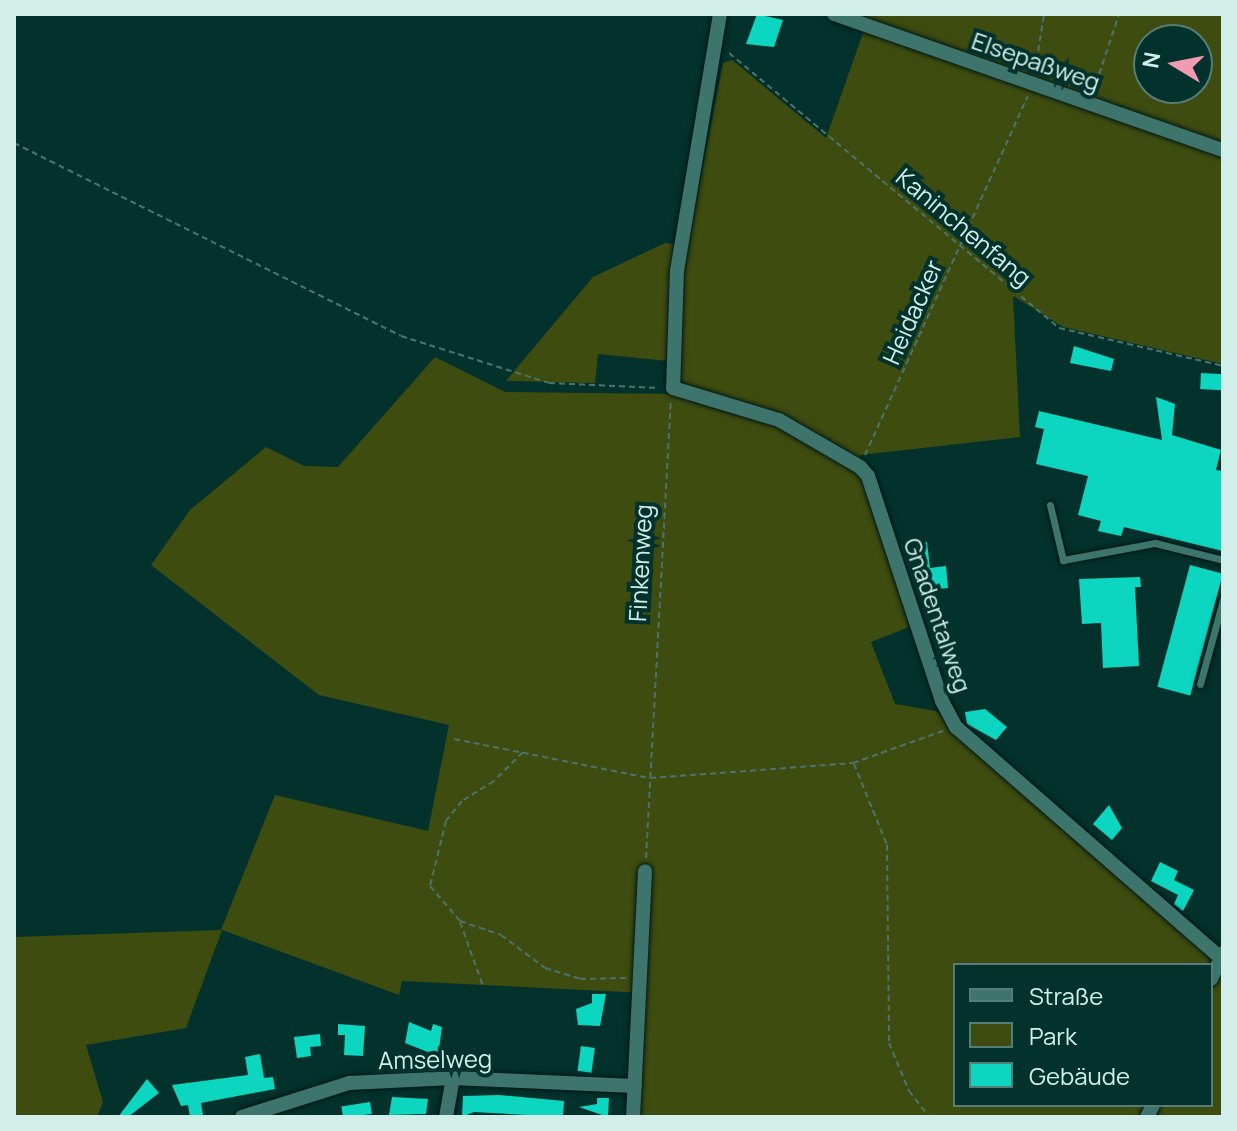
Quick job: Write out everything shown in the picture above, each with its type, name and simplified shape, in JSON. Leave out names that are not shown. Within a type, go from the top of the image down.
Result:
[{"type":"street","points":[[720,14],[718,44],[677,270],[673,388],[779,420],[860,467]]},
{"type":"street","name":"Elsepaßweg","points":[[834,14],[1223,150]]},
{"type":"street","name":"Gnadentalweg","points":[[860,467],[868,476],[942,701],[956,727],[1222,957]]},
{"type":"street","points":[[633,1117],[645,871]]},
{"type":"street","points":[[1213,975],[1222,957]]},
{"type":"street","points":[[446,1117],[453,1078]]},
{"type":"street","name":"Amselweg","points":[[242,1117],[349,1083],[453,1078],[635,1086]]},
{"type":"lane","points":[[1050,505],[1063,560],[1155,543],[1223,560]]},
{"type":"lane","points":[[1200,684],[1223,600]]},
{"type":"path","name":"Heidacker","points":[[860,467],[1034,84],[1044,14]]},
{"type":"path","points":[[1090,103],[1119,14]]},
{"type":"path","name":"Kaninchenfang","points":[[718,44],[1059,328],[1223,366]]},
{"type":"path","points":[[14,143],[401,336],[549,383],[673,388]]},
{"type":"path","name":"Finkenweg","points":[[645,871],[673,388]]},
{"type":"path","points":[[454,739],[650,778],[853,763],[956,727]]},
{"type":"path","points":[[483,986],[460,921],[430,886],[442,832],[462,801],[494,781],[524,751]]},
{"type":"path","points":[[853,763],[887,845],[889,1043],[909,1091],[929,1117]]},
{"type":"path","points":[[460,921],[501,935],[560,974],[640,982]]},
{"type":"green space","points":[[847,14],[1223,14],[1223,364],[1063,327],[1013,296],[1020,437],[860,455],[909,627],[871,642],[895,704],[936,711],[1223,968],[1223,1117],[639,1117],[645,993],[402,981],[399,995],[222,930],[186,1028],[86,1045],[103,1102],[97,1117],[14,1117],[14,937],[221,930],[275,795],[428,831],[449,725],[319,695],[151,565],[190,510],[266,447],[304,466],[338,467],[435,357],[505,392],[676,394],[684,263],[723,63],[732,60],[826,138],[867,22]]},
{"type":"green space","points":[[665,243],[678,245],[668,361],[598,354],[595,383],[506,381],[593,277]]},
{"type":"building","points":[[757,14],[783,20],[774,47],[746,44]]},
{"type":"building","points":[[1074,346],[1114,359],[1111,371],[1070,363]]},
{"type":"building","points":[[1201,373],[1223,374],[1222,390],[1200,389]]},
{"type":"building","points":[[1156,397],[1175,404],[1172,435],[1221,450],[1216,470],[1223,471],[1223,551],[1124,527],[1121,536],[1098,531],[1101,521],[1078,515],[1088,476],[1036,464],[1044,429],[1035,427],[1039,411],[1162,440]]},
{"type":"building","points":[[927,542],[930,568],[946,566],[948,588],[918,591],[915,543]]},
{"type":"building","points":[[1190,565],[1223,574],[1190,696],[1157,687]]},
{"type":"building","points":[[1140,577],[1141,587],[1135,587],[1139,666],[1103,668],[1101,623],[1082,624],[1079,579]]},
{"type":"building","points":[[985,709],[1007,727],[996,740],[967,724],[965,712]]},
{"type":"building","points":[[1109,805],[1122,828],[1112,840],[1093,824]]},
{"type":"building","points":[[1160,862],[1178,871],[1174,880],[1194,890],[1183,911],[1174,904],[1178,895],[1151,881]]},
{"type":"building","points":[[592,994],[606,994],[600,1026],[578,1025],[576,1009],[592,1003]]},
{"type":"building","points":[[409,1022],[431,1031],[433,1024],[442,1027],[438,1056],[405,1043]]},
{"type":"building","points":[[338,1024],[365,1026],[363,1056],[344,1055],[345,1035],[338,1035]]},
{"type":"building","points":[[320,1034],[321,1046],[310,1047],[311,1056],[297,1058],[294,1037]]},
{"type":"building","points":[[581,1046],[595,1048],[591,1073],[578,1071]]},
{"type":"building","points":[[260,1054],[264,1078],[273,1077],[275,1089],[201,1103],[203,1115],[190,1117],[188,1105],[181,1106],[172,1085],[248,1075],[245,1057]]},
{"type":"building","points":[[147,1079],[159,1093],[128,1117],[118,1117]]},
{"type":"building","points":[[499,1095],[564,1101],[563,1117],[474,1112],[462,1117],[463,1096]]},
{"type":"building","points":[[392,1097],[428,1099],[426,1114],[389,1115]]},
{"type":"building","points":[[597,1098],[609,1098],[608,1117],[579,1107],[597,1104]]},
{"type":"building","points":[[370,1102],[372,1114],[343,1117],[341,1107]]}]
